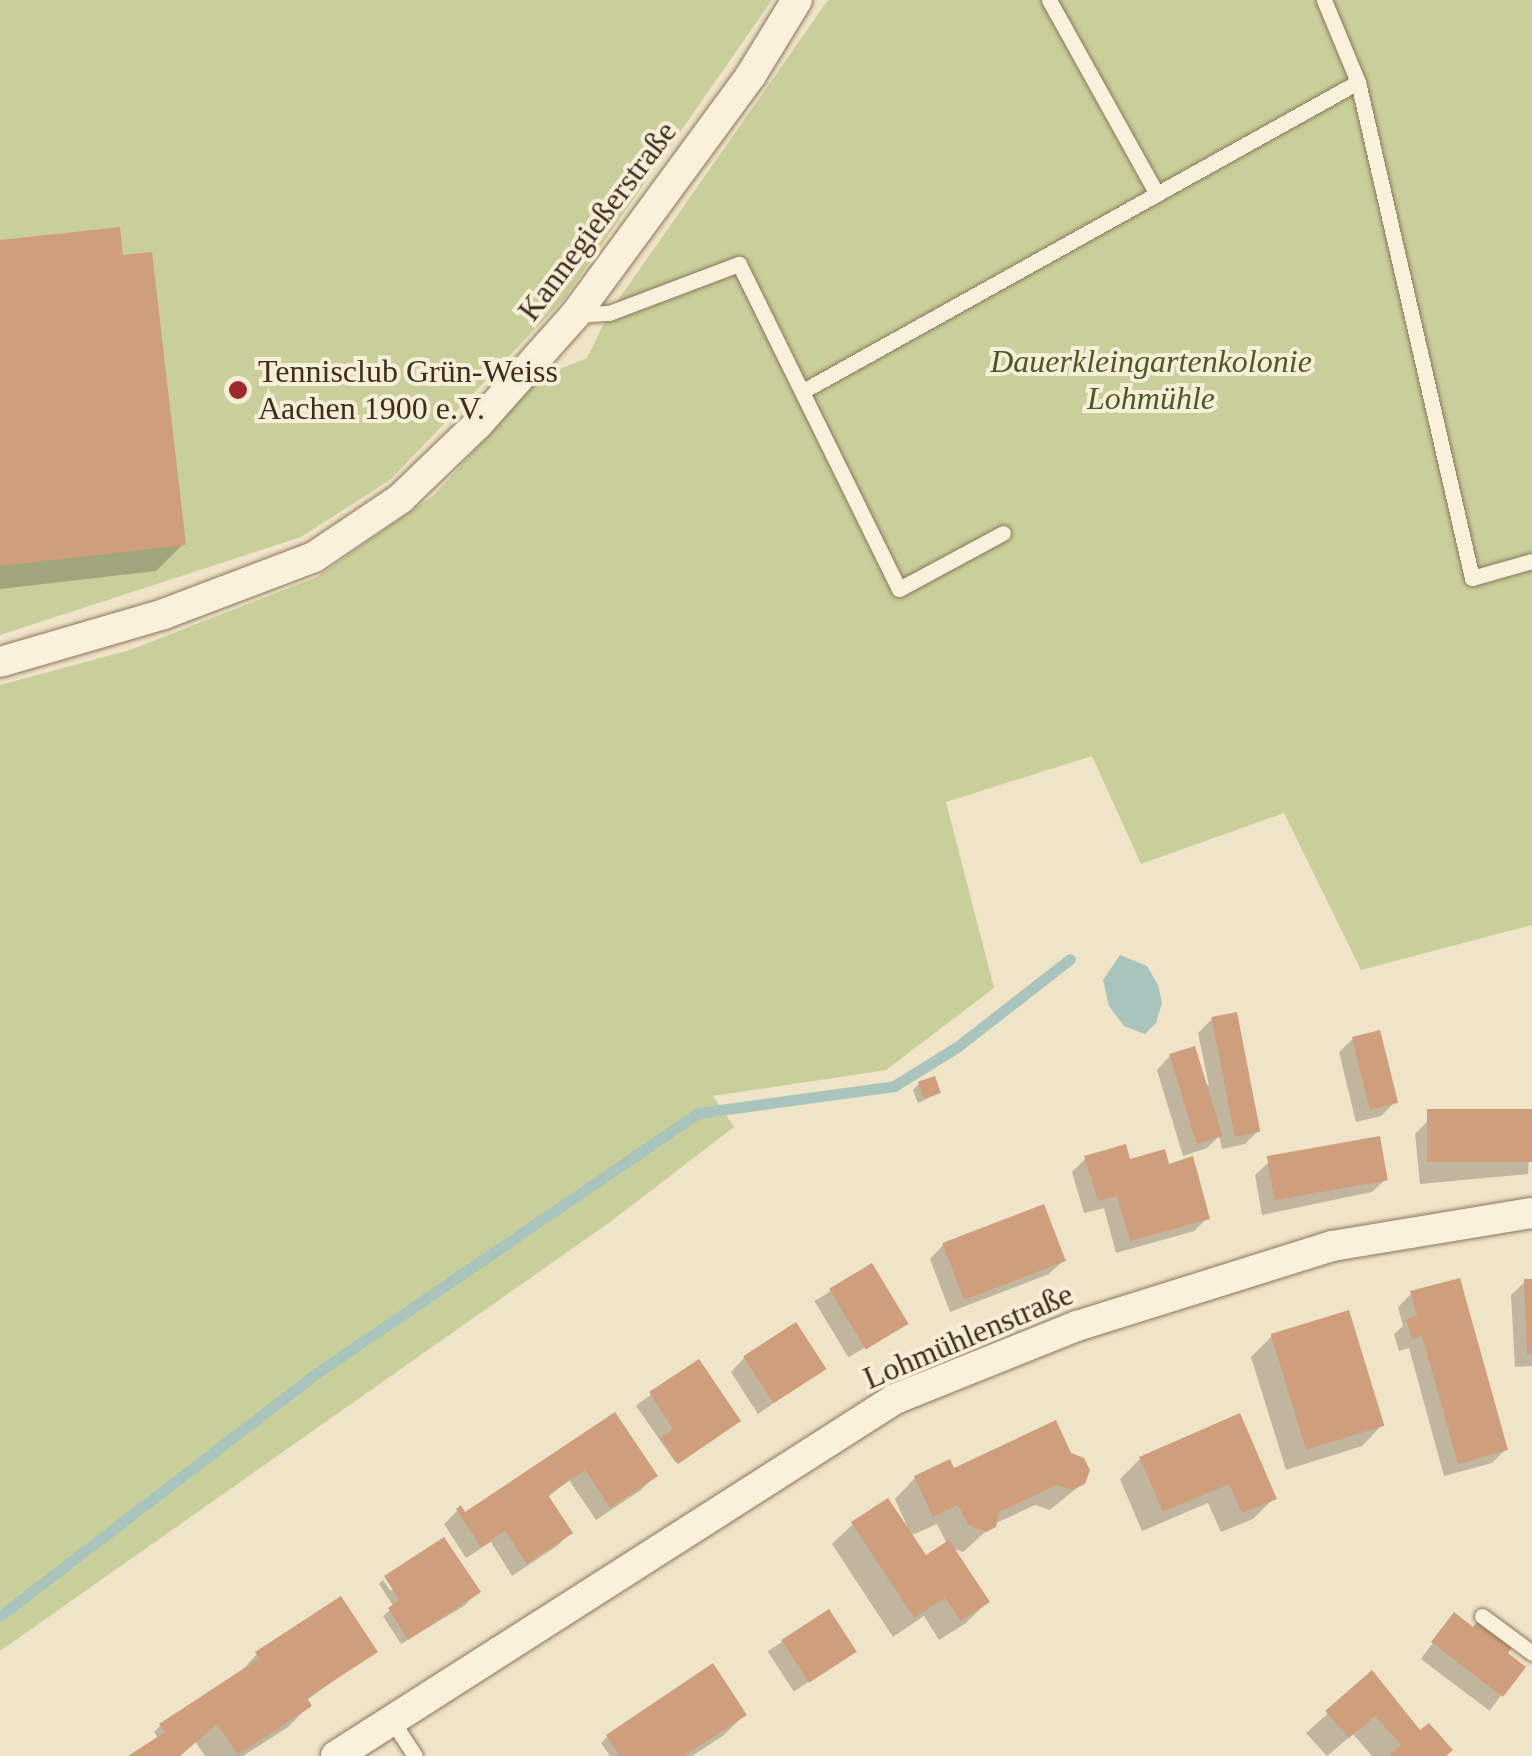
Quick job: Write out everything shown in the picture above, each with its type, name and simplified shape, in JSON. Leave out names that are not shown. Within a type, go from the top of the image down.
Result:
[{"type":"street","name":"Kannegießerstraße","points":[[0,662],[164,614],[314,556],[400,499],[477,425],[575,316],[751,75],[797,0]]},
{"type":"street","name":"Lohmühlenstraße","points":[[336,1756],[895,1399],[1076,1326],[1332,1246],[1532,1213]]},
{"type":"lane","points":[[1049,0],[1157,194]]},
{"type":"lane","points":[[1324,0],[1358,82],[1472,578],[1532,561]]},
{"type":"lane","points":[[803,391],[1358,82]]},
{"type":"lane","points":[[575,316],[610,313],[739,264],[899,588],[1004,533]]},
{"type":"lane","points":[[1482,1616],[1532,1652]]},
{"type":"lane","points":[[393,1722],[414,1756]]},
{"type":"green space","name":"Tennisclub Grün-Weiss Aachen 1900 e.V.","points":[[0,0],[772,0],[564,299],[390,480],[301,537],[0,635]]},
{"type":"green space","name":"Dauerkleingartenkolonie Lohmühle","points":[[828,0],[1532,0],[1532,925],[1361,970],[1284,813],[1141,864],[1092,756],[946,802],[994,988],[886,1070],[713,1096],[734,1127],[610,1222],[0,1651],[0,685],[130,650],[317,577],[434,495],[542,376],[587,358],[609,313]]},
{"type":"water","points":[[1120,955],[1147,966],[1158,985],[1162,1003],[1156,1023],[1145,1034],[1124,1026],[1109,1006],[1103,980]]},
{"type":"building","points":[[120,227],[123,255],[152,252],[186,545],[0,566],[0,240]]},
{"type":"building","points":[[1237,1012],[1260,1132],[1235,1137],[1211,1017]]},
{"type":"building","points":[[1380,1030],[1398,1103],[1370,1110],[1352,1037]]},
{"type":"building","points":[[1195,1046],[1222,1136],[1197,1144],[1169,1054]]},
{"type":"building","points":[[935,1076],[941,1093],[924,1099],[918,1082]]},
{"type":"building","points":[[1427,1109],[1532,1109],[1532,1162],[1427,1162]]},
{"type":"building","points":[[1380,1136],[1388,1180],[1275,1200],[1267,1156]]},
{"type":"building","points":[[1126,1144],[1130,1159],[1165,1149],[1169,1164],[1193,1156],[1210,1219],[1130,1241],[1117,1196],[1098,1201],[1084,1156]]},
{"type":"building","points":[[1044,1204],[1066,1261],[964,1300],[942,1243]]},
{"type":"building","points":[[872,1263],[909,1324],[866,1350],[829,1289]]},
{"type":"building","points":[[1460,1278],[1508,1450],[1458,1464],[1422,1336],[1412,1339],[1406,1319],[1417,1316],[1410,1291]]},
{"type":"building","points":[[1524,1279],[1532,1279],[1532,1354],[1527,1354]]},
{"type":"building","points":[[1349,1310],[1384,1426],[1306,1450],[1271,1334]]},
{"type":"building","points":[[796,1322],[826,1369],[774,1403],[743,1356]]},
{"type":"building","points":[[699,1359],[741,1421],[678,1464],[660,1438],[673,1429],[649,1392]]},
{"type":"building","points":[[615,1412],[658,1476],[610,1508],[585,1470],[548,1495],[573,1533],[527,1564],[505,1531],[481,1547],[456,1509],[461,1505],[465,1512]]},
{"type":"building","points":[[1240,1413],[1277,1499],[1242,1513],[1229,1484],[1163,1512],[1139,1457]]},
{"type":"building","points":[[1056,1420],[1071,1453],[1084,1458],[1090,1470],[1085,1484],[1072,1490],[1057,1485],[999,1512],[996,1527],[986,1532],[968,1525],[958,1505],[933,1517],[914,1476],[950,1459],[954,1468]]},
{"type":"building","points":[[888,1498],[926,1555],[949,1540],[990,1602],[961,1621],[945,1598],[914,1618],[851,1522]]},
{"type":"building","points":[[444,1537],[481,1592],[408,1640],[388,1608],[399,1600],[384,1576]]},
{"type":"building","points":[[341,1596],[378,1652],[307,1698],[312,1706],[238,1755],[217,1724],[180,1756],[128,1756],[165,1732],[159,1724],[260,1658],[255,1652]]},
{"type":"building","points":[[829,1609],[857,1652],[809,1683],[781,1640]]},
{"type":"building","points":[[1454,1612],[1473,1627],[1479,1620],[1513,1646],[1508,1653],[1526,1667],[1503,1697],[1431,1642]]},
{"type":"building","points":[[713,1663],[747,1715],[684,1756],[619,1756],[606,1735]]},
{"type":"building","points":[[1372,1670],[1420,1730],[1429,1723],[1453,1750],[1446,1756],[1388,1756],[1401,1745],[1375,1716],[1349,1738],[1325,1711]]},
{"type":"waterway","points":[[0,1616],[311,1377],[698,1113],[894,1086],[957,1047],[1070,959]]},
{"type":"place","name":"Tennisclub Grün-Weiss Aachen 1900 e.V.","points":[[238,390]]}]
